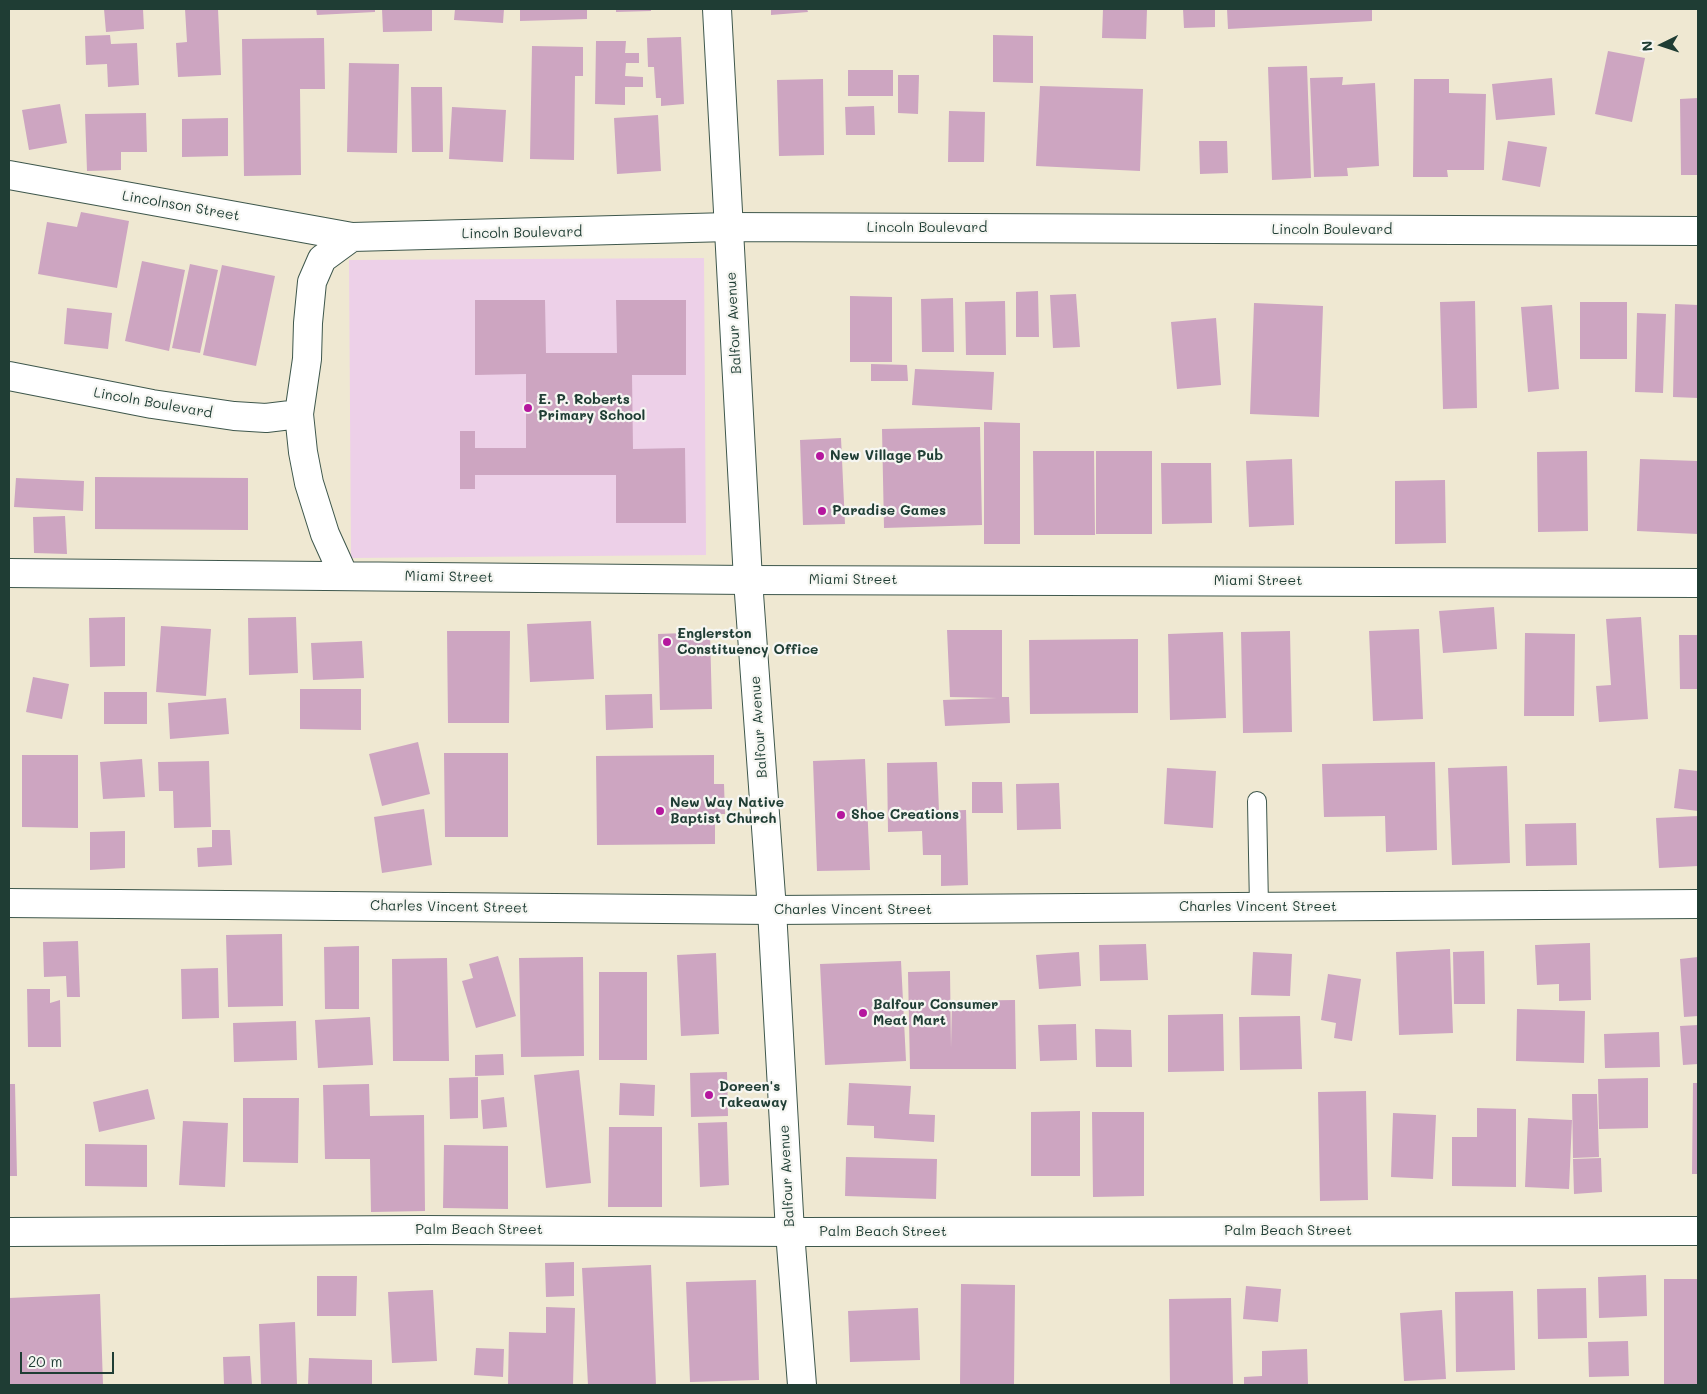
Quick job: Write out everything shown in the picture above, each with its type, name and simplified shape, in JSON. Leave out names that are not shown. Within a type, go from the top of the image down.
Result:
[{"type":"street","name":"Balfour Avenue","points":[[717,9],[748,580],[772,910],[790,1232],[802,1385]]},
{"type":"street","name":"Lincolnson Street","points":[[9,175],[352,237]]},
{"type":"street","name":"Lincoln Boulevard","points":[[352,237],[728,227],[1698,231]]},
{"type":"street","points":[[344,576],[325,534],[309,483],[299,414],[307,359],[312,282],[322,259],[352,237]]},
{"type":"street","name":"Lincoln Boulevard","points":[[9,376],[152,404],[234,416],[266,418],[299,414]]},
{"type":"street","name":"Miami Street","points":[[9,573],[748,580],[1698,583]]},
{"type":"street","name":"Charles Vincent Street","points":[[9,903],[772,910],[1698,904]]},
{"type":"street","name":"Palm Beach Street","points":[[9,1232],[424,1230],[790,1232],[1698,1230]]},
{"type":"lane","points":[[1257,801],[1259,907]]},
{"type":"shaded area","name":"E. P. Roberts Primary School","points":[[704,258],[706,555],[351,558],[349,260]]},
{"type":"building","points":[[104,9],[143,9],[144,29],[106,32]]},
{"type":"building","points":[[185,9],[218,9],[221,75],[178,77],[176,43],[187,42]]},
{"type":"building","points":[[316,9],[375,9],[375,12],[317,15]]},
{"type":"building","points":[[382,9],[432,9],[432,31],[383,32]]},
{"type":"building","points":[[455,9],[504,9],[503,23],[454,20]]},
{"type":"building","points":[[520,9],[587,9],[587,19],[520,21]]},
{"type":"building","points":[[616,9],[651,9],[651,11],[616,12]]},
{"type":"building","points":[[771,9],[807,9],[808,12],[771,15]]},
{"type":"building","points":[[1103,9],[1147,9],[1146,39],[1102,38]]},
{"type":"building","points":[[1183,9],[1215,9],[1215,27],[1184,28]]},
{"type":"building","points":[[1227,9],[1372,9],[1372,21],[1228,29]]},
{"type":"building","points":[[110,35],[111,44],[137,43],[139,85],[108,87],[107,64],[86,65],[85,36]]},
{"type":"building","points":[[993,35],[1033,36],[1033,83],[993,82]]},
{"type":"building","points":[[681,37],[684,104],[661,106],[661,98],[656,98],[654,67],[648,67],[647,38]]},
{"type":"building","points":[[324,38],[325,89],[300,89],[301,175],[244,176],[242,39]]},
{"type":"building","points":[[596,41],[626,41],[625,53],[639,53],[639,63],[626,63],[625,76],[643,77],[643,87],[625,87],[625,105],[595,104]]},
{"type":"building","points":[[532,46],[583,47],[583,76],[575,76],[574,160],[530,159]]},
{"type":"building","points":[[1608,51],[1645,58],[1632,122],[1595,114]]},
{"type":"building","points":[[349,63],[399,64],[397,153],[347,152]]},
{"type":"building","points":[[1307,66],[1311,178],[1272,180],[1268,67]]},
{"type":"building","points":[[848,70],[893,70],[893,96],[848,96]]},
{"type":"building","points":[[898,75],[919,75],[918,114],[898,113]]},
{"type":"building","points":[[1343,77],[1342,85],[1375,83],[1379,166],[1347,168],[1348,176],[1314,177],[1310,78]]},
{"type":"building","points":[[1552,78],[1555,115],[1496,120],[1492,84]]},
{"type":"building","points":[[823,79],[824,155],[779,156],[777,80]]},
{"type":"building","points":[[1414,79],[1449,79],[1449,93],[1486,94],[1484,170],[1447,170],[1448,177],[1413,177]]},
{"type":"building","points":[[1040,86],[1143,89],[1140,171],[1036,166]]},
{"type":"building","points":[[411,87],[442,87],[443,152],[412,152]]},
{"type":"building","points":[[1698,98],[1698,175],[1681,175],[1680,99]]},
{"type":"building","points":[[60,104],[67,143],[29,150],[22,110]]},
{"type":"building","points":[[874,106],[875,135],[846,135],[845,107]]},
{"type":"building","points":[[452,107],[506,110],[503,162],[449,159]]},
{"type":"building","points":[[949,111],[985,112],[984,162],[948,162]]},
{"type":"building","points":[[146,113],[147,152],[121,152],[121,170],[87,171],[85,114]]},
{"type":"building","points":[[658,115],[661,171],[617,174],[614,118]]},
{"type":"building","points":[[228,118],[228,156],[182,157],[182,119]]},
{"type":"building","points":[[1199,141],[1227,141],[1228,173],[1200,174]]},
{"type":"building","points":[[1508,141],[1547,147],[1540,187],[1502,180]]},
{"type":"building","points":[[81,212],[129,221],[117,288],[38,274],[47,222],[77,227]]},
{"type":"building","points":[[142,261],[185,270],[169,351],[125,341]]},
{"type":"building","points":[[190,264],[218,270],[200,353],[172,348]]},
{"type":"building","points":[[222,265],[275,276],[256,366],[203,355]]},
{"type":"building","points":[[1038,291],[1039,337],[1016,337],[1016,292]]},
{"type":"building","points":[[1076,294],[1080,347],[1053,348],[1050,295]]},
{"type":"building","points":[[850,296],[892,297],[892,362],[850,362]]},
{"type":"building","points":[[953,298],[954,352],[922,352],[921,299]]},
{"type":"building","points":[[475,300],[545,300],[546,353],[617,353],[616,300],[686,300],[686,375],[632,375],[633,449],[685,448],[686,523],[616,523],[616,475],[475,475],[475,489],[460,489],[460,431],[475,431],[475,448],[526,448],[526,374],[475,375]]},
{"type":"building","points":[[1005,301],[1006,355],[966,355],[965,302]]},
{"type":"building","points":[[1475,301],[1477,408],[1443,409],[1440,302]]},
{"type":"building","points":[[1580,302],[1627,302],[1627,359],[1580,359]]},
{"type":"building","points":[[1254,303],[1323,306],[1319,417],[1250,414]]},
{"type":"building","points":[[1675,304],[1698,305],[1698,398],[1673,397]]},
{"type":"building","points":[[1552,305],[1559,389],[1528,392],[1521,307]]},
{"type":"building","points":[[67,308],[112,313],[108,349],[64,344]]},
{"type":"building","points":[[1637,313],[1666,314],[1663,393],[1635,392]]},
{"type":"building","points":[[1216,318],[1221,385],[1177,389],[1171,322]]},
{"type":"building","points":[[871,364],[907,365],[908,381],[871,381]]},
{"type":"building","points":[[915,369],[994,372],[992,410],[912,405]]},
{"type":"building","points":[[984,422],[1020,423],[1020,544],[984,544]]},
{"type":"building","points":[[980,427],[982,525],[884,528],[882,429]]},
{"type":"building","points":[[841,438],[845,524],[803,525],[800,440]]},
{"type":"building","points":[[1033,451],[1094,451],[1095,535],[1034,535]]},
{"type":"building","points":[[1096,451],[1152,451],[1152,534],[1096,534]]},
{"type":"building","points":[[1587,451],[1588,531],[1538,532],[1537,452]]},
{"type":"building","points":[[1292,459],[1294,525],[1249,527],[1246,461]]},
{"type":"building","points":[[1640,459],[1698,461],[1698,534],[1637,531]]},
{"type":"building","points":[[1161,463],[1211,463],[1212,523],[1162,524]]},
{"type":"building","points":[[95,477],[248,478],[248,530],[95,529]]},
{"type":"building","points":[[16,478],[84,481],[83,511],[14,507]]},
{"type":"building","points":[[1445,480],[1446,543],[1395,544],[1395,481]]},
{"type":"building","points":[[65,516],[67,554],[34,553],[33,517]]},
{"type":"building","points":[[1494,607],[1497,649],[1443,653],[1439,611]]},
{"type":"building","points":[[125,617],[125,666],[90,667],[89,618]]},
{"type":"building","points":[[296,617],[298,673],[249,675],[248,618]]},
{"type":"building","points":[[1641,617],[1648,719],[1599,722],[1596,686],[1611,685],[1606,619]]},
{"type":"building","points":[[591,621],[594,679],[530,682],[527,624]]},
{"type":"building","points":[[161,626],[211,629],[206,696],[156,692]]},
{"type":"building","points":[[1419,629],[1423,719],[1373,721],[1369,631]]},
{"type":"building","points":[[947,630],[1002,630],[1002,697],[1009,697],[1010,723],[945,726],[943,700],[997,698],[950,697]]},
{"type":"building","points":[[447,631],[510,631],[509,723],[448,723]]},
{"type":"building","points":[[1290,631],[1292,732],[1243,733],[1241,632]]},
{"type":"building","points":[[710,632],[712,709],[660,710],[658,634]]},
{"type":"building","points":[[1223,632],[1226,718],[1170,720],[1168,634]]},
{"type":"building","points":[[1525,633],[1575,634],[1574,716],[1524,716]]},
{"type":"building","points":[[1679,635],[1698,635],[1698,689],[1680,689]]},
{"type":"building","points":[[1138,639],[1138,713],[1030,714],[1029,640]]},
{"type":"building","points":[[362,641],[364,678],[313,680],[311,643]]},
{"type":"building","points":[[33,677],[69,684],[62,719],[26,712]]},
{"type":"building","points":[[300,689],[361,689],[361,730],[300,729]]},
{"type":"building","points":[[104,692],[147,692],[147,724],[104,724]]},
{"type":"building","points":[[652,694],[653,728],[606,730],[605,695]]},
{"type":"building","points":[[226,698],[229,734],[170,739],[168,703]]},
{"type":"building","points":[[418,742],[430,794],[382,806],[369,754]]},
{"type":"building","points":[[444,753],[508,753],[508,837],[445,837]]},
{"type":"building","points":[[22,755],[78,755],[78,828],[22,827]]},
{"type":"building","points":[[714,755],[714,784],[724,784],[725,814],[715,814],[715,844],[597,845],[596,756]]},
{"type":"building","points":[[142,759],[145,797],[103,799],[100,762]]},
{"type":"building","name":"Shoe Creations","points":[[865,759],[870,870],[817,871],[813,761]]},
{"type":"building","points":[[209,761],[211,827],[174,828],[173,791],[159,791],[158,762]]},
{"type":"building","points":[[937,762],[939,811],[966,810],[968,885],[941,886],[941,855],[923,855],[922,831],[888,832],[887,763]]},
{"type":"building","points":[[1435,762],[1437,850],[1386,852],[1385,816],[1324,817],[1322,764]]},
{"type":"building","points":[[1507,766],[1510,863],[1452,865],[1448,768]]},
{"type":"building","points":[[1167,768],[1216,771],[1213,828],[1164,824]]},
{"type":"building","points":[[1679,769],[1698,771],[1698,811],[1674,808]]},
{"type":"building","points":[[972,782],[1002,782],[1003,813],[972,813]]},
{"type":"building","points":[[1059,783],[1061,829],[1017,830],[1016,784]]},
{"type":"building","points":[[424,809],[432,865],[382,873],[374,817]]},
{"type":"building","points":[[1698,816],[1698,866],[1659,868],[1656,818]]},
{"type":"building","points":[[1576,823],[1577,865],[1526,866],[1525,824]]},
{"type":"building","points":[[212,830],[230,830],[232,865],[198,867],[197,848],[212,847]]},
{"type":"building","points":[[125,831],[125,868],[90,870],[90,832]]},
{"type":"building","points":[[282,934],[283,1006],[228,1007],[226,935]]},
{"type":"building","points":[[78,941],[80,997],[67,997],[66,976],[44,977],[43,942]]},
{"type":"building","points":[[1590,943],[1591,1000],[1559,1001],[1559,984],[1537,985],[1535,945]]},
{"type":"building","points":[[1146,944],[1148,980],[1100,981],[1099,945]]},
{"type":"building","points":[[359,946],[359,1009],[325,1009],[324,947]]},
{"type":"building","points":[[1450,949],[1453,1033],[1399,1035],[1396,952]]},
{"type":"building","points":[[1484,951],[1485,1004],[1454,1004],[1453,952]]},
{"type":"building","points":[[1079,952],[1081,986],[1039,989],[1036,955]]},
{"type":"building","points":[[1253,952],[1292,954],[1290,996],[1251,995]]},
{"type":"building","points":[[716,953],[719,1034],[681,1036],[677,955]]},
{"type":"building","points":[[498,956],[516,1016],[476,1028],[462,981],[473,978],[469,964]]},
{"type":"building","points":[[583,957],[584,1056],[521,1057],[519,958]]},
{"type":"building","points":[[1698,957],[1698,1016],[1684,1017],[1680,959]]},
{"type":"building","points":[[447,958],[449,1061],[393,1061],[392,959]]},
{"type":"building","name":"Balfour Consumer Meat Mart","points":[[901,961],[906,1061],[825,1065],[820,964]]},
{"type":"building","points":[[218,968],[219,1018],[182,1019],[181,969]]},
{"type":"building","points":[[950,971],[951,1048],[952,1001],[1015,1000],[1016,1069],[910,1069],[908,972]]},
{"type":"building","points":[[599,972],[647,972],[647,1060],[599,1060]]},
{"type":"building","points":[[1328,974],[1361,979],[1352,1041],[1334,1038],[1336,1023],[1321,1020]]},
{"type":"building","points":[[27,989],[50,989],[50,1003],[60,1000],[61,1047],[28,1047]]},
{"type":"building","points":[[1517,1009],[1585,1011],[1584,1063],[1516,1061]]},
{"type":"building","points":[[1223,1014],[1224,1071],[1168,1072],[1168,1015]]},
{"type":"building","points":[[1300,1016],[1302,1069],[1240,1070],[1239,1017]]},
{"type":"building","points":[[370,1017],[373,1065],[318,1068],[315,1020]]},
{"type":"building","points":[[296,1021],[297,1060],[234,1062],[233,1023]]},
{"type":"building","points":[[1076,1024],[1077,1060],[1040,1061],[1038,1025]]},
{"type":"building","points":[[1698,1025],[1698,1064],[1683,1065],[1680,1026]]},
{"type":"building","points":[[1095,1029],[1131,1030],[1132,1067],[1096,1067]]},
{"type":"building","points":[[1659,1032],[1660,1067],[1605,1068],[1604,1034]]},
{"type":"building","points":[[503,1054],[504,1075],[475,1076],[475,1055]]},
{"type":"building","points":[[579,1070],[591,1183],[546,1188],[534,1075]]},
{"type":"building","name":"Doreen's Takeaway","points":[[727,1072],[728,1116],[691,1117],[690,1073]]},
{"type":"building","points":[[478,1077],[478,1118],[450,1119],[449,1078]]},
{"type":"building","points":[[1648,1078],[1648,1128],[1599,1129],[1598,1079]]},
{"type":"building","points":[[620,1083],[655,1085],[654,1116],[619,1115]]},
{"type":"building","points":[[849,1083],[911,1086],[909,1114],[935,1115],[934,1142],[874,1138],[874,1126],[847,1125]]},
{"type":"building","points":[[1693,1083],[1698,1083],[1698,1174],[1692,1174]]},
{"type":"building","points":[[9,1084],[15,1084],[17,1176],[9,1176]]},
{"type":"building","points":[[369,1084],[370,1116],[424,1115],[425,1211],[371,1212],[370,1159],[325,1159],[323,1085]]},
{"type":"building","points":[[148,1089],[155,1119],[99,1132],[93,1102]]},
{"type":"building","points":[[1366,1091],[1368,1200],[1320,1201],[1318,1092]]},
{"type":"building","points":[[1572,1094],[1597,1094],[1599,1157],[1573,1158]]},
{"type":"building","points":[[504,1097],[507,1127],[483,1129],[481,1100]]},
{"type":"building","points":[[243,1098],[299,1098],[298,1163],[243,1162]]},
{"type":"building","points":[[1477,1108],[1516,1109],[1516,1187],[1452,1186],[1452,1137],[1477,1137]]},
{"type":"building","points":[[1080,1111],[1080,1176],[1031,1176],[1031,1112]]},
{"type":"building","points":[[1092,1112],[1144,1112],[1144,1196],[1093,1197]]},
{"type":"building","points":[[1393,1113],[1436,1115],[1433,1179],[1391,1177]]},
{"type":"building","points":[[1528,1118],[1572,1120],[1569,1189],[1525,1187]]},
{"type":"building","points":[[183,1121],[228,1123],[225,1187],[179,1185]]},
{"type":"building","points":[[727,1122],[729,1185],[700,1187],[698,1123]]},
{"type":"building","points":[[609,1127],[662,1127],[662,1207],[608,1207]]},
{"type":"building","points":[[85,1144],[147,1145],[147,1187],[85,1186]]},
{"type":"building","points":[[444,1145],[508,1146],[508,1209],[443,1208]]},
{"type":"building","points":[[846,1157],[937,1159],[936,1199],[845,1196]]},
{"type":"building","points":[[1601,1158],[1602,1192],[1574,1194],[1573,1159]]},
{"type":"building","points":[[574,1262],[574,1296],[546,1297],[545,1263]]},
{"type":"building","points":[[651,1265],[656,1385],[588,1385],[582,1268]]},
{"type":"building","points":[[1646,1275],[1647,1316],[1599,1318],[1598,1277]]},
{"type":"building","points":[[317,1276],[357,1276],[356,1316],[317,1316]]},
{"type":"building","points":[[1664,1279],[1698,1279],[1698,1385],[1664,1385]]},
{"type":"building","points":[[756,1280],[759,1380],[690,1382],[686,1282]]},
{"type":"building","points":[[961,1284],[1015,1285],[1014,1385],[960,1385]]},
{"type":"building","points":[[1246,1286],[1281,1289],[1278,1322],[1243,1319]]},
{"type":"building","points":[[1586,1288],[1587,1338],[1538,1339],[1537,1289]]},
{"type":"building","points":[[433,1290],[437,1361],[392,1363],[388,1292]]},
{"type":"building","points":[[1513,1291],[1515,1370],[1456,1372],[1455,1292]]},
{"type":"building","points":[[100,1294],[103,1385],[9,1385],[9,1298]]},
{"type":"building","points":[[1231,1298],[1233,1385],[1170,1385],[1169,1299]]},
{"type":"building","points":[[546,1307],[575,1308],[573,1385],[508,1385],[509,1332],[546,1333]]},
{"type":"building","points":[[918,1308],[920,1360],[850,1362],[848,1311]]},
{"type":"building","points":[[1442,1310],[1446,1379],[1404,1381],[1400,1313]]},
{"type":"building","points":[[295,1322],[297,1385],[261,1385],[259,1324]]},
{"type":"building","points":[[1628,1341],[1629,1376],[1589,1377],[1588,1342]]},
{"type":"building","points":[[476,1348],[504,1349],[503,1377],[474,1375]]},
{"type":"building","points":[[1307,1349],[1308,1385],[1244,1385],[1244,1377],[1262,1376],[1262,1351]]},
{"type":"building","points":[[250,1356],[252,1385],[224,1385],[223,1357]]},
{"type":"building","points":[[309,1358],[372,1360],[372,1385],[308,1385]]},
{"type":"place","name":"E. P. Roberts Primary School","points":[[528,408]]},
{"type":"place","name":"New Village Pub","points":[[820,456]]},
{"type":"place","name":"Paradise Games","points":[[822,511]]},
{"type":"place","name":"Englerston Constituency Office","points":[[667,642]]},
{"type":"place","name":"New Way Native Baptist Church","points":[[660,811]]},
{"type":"place","name":"Shoe Creations","points":[[841,815]]},
{"type":"place","name":"Balfour Consumer Meat Mart","points":[[863,1013]]},
{"type":"place","name":"Doreen's Takeaway","points":[[709,1095]]}]
